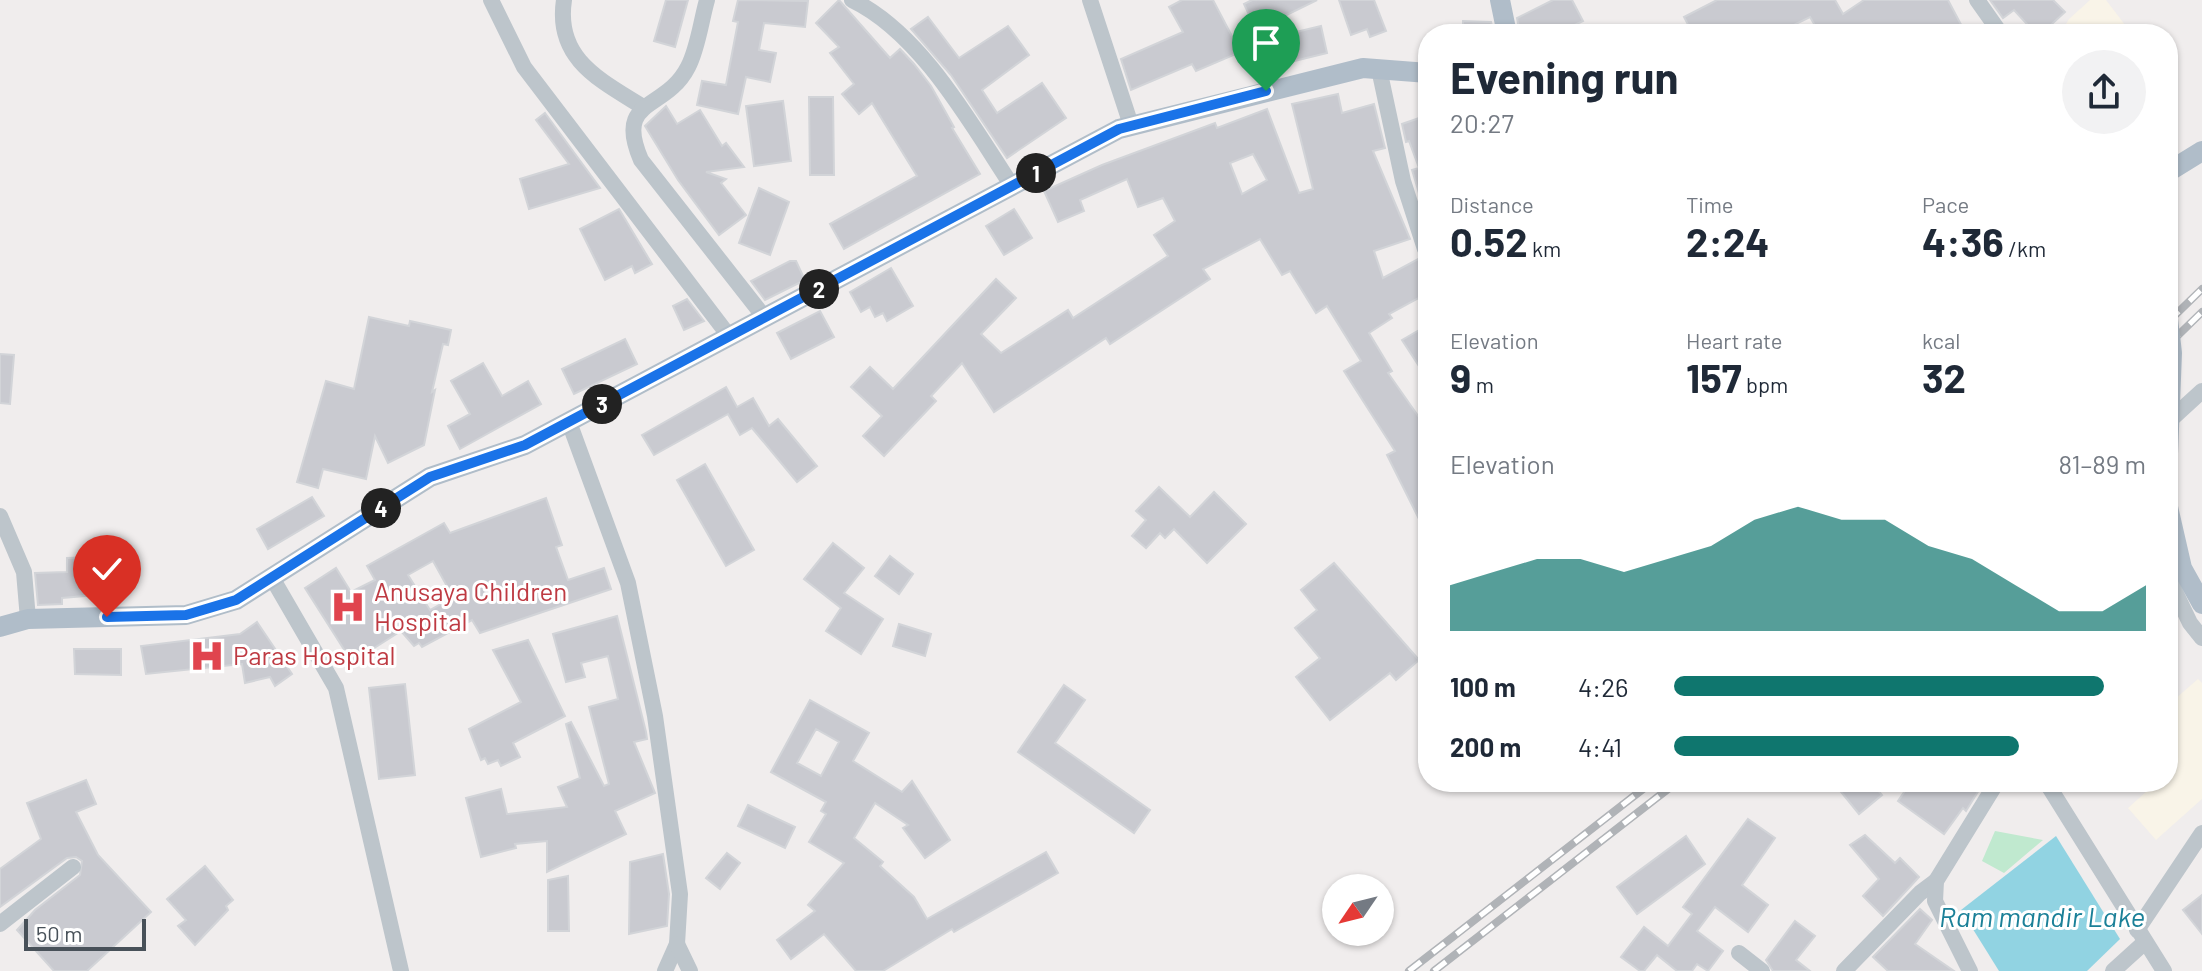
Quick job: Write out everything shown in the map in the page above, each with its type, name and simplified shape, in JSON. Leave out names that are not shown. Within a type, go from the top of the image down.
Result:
[{"type":"main road","points":[[1500,0],[1505,24]]},
{"type":"main road","points":[[0,627],[28,619],[186,615],[236,600],[430,477],[525,445],[1131,125],[1363,68],[1418,72]]},
{"type":"main road","points":[[2178,166],[2202,151]]},
{"type":"main road","points":[[2178,551],[2182,568],[2202,604]]},
{"type":"street","points":[[491,0],[524,67],[729,336]]},
{"type":"street","points":[[564,0],[564,34],[576,60],[592,75],[643,107]]},
{"type":"street","points":[[707,0],[688,67],[669,92],[643,107],[632,120],[631,138],[641,160],[765,318]]},
{"type":"street","points":[[852,0],[893,28],[946,88],[1012,186]]},
{"type":"street","points":[[1090,0],[1131,125]]},
{"type":"street","points":[[1977,0],[1994,24]]},
{"type":"street","points":[[1379,69],[1403,181],[1418,223]]},
{"type":"street","points":[[2178,413],[2202,391]]},
{"type":"street","points":[[569,422],[628,583],[655,716],[680,894],[677,944],[665,971]]},
{"type":"street","points":[[0,516],[19,553],[28,619]]},
{"type":"street","points":[[271,576],[336,688],[401,971]]},
{"type":"street","points":[[2178,598],[2190,623],[2202,638]]},
{"type":"street","points":[[1844,971],[1910,902],[1936,881],[1991,792]]},
{"type":"street","points":[[2052,792],[2164,971]]},
{"type":"street","points":[[2113,971],[2141,936],[2202,833]]},
{"type":"street","points":[[0,924],[73,867]]},
{"type":"street","points":[[1936,881],[1935,901],[1970,971]]},
{"type":"street","points":[[677,944],[690,971]]},
{"type":"street","points":[[1739,953],[1762,971]]},
{"type":"shaded area","points":[[2090,0],[2106,0],[2124,24],[2066,24]]},
{"type":"shaded area","points":[[2198,679],[2202,683],[2202,799],[2156,840],[2128,808],[2146,792],[2178,792],[2178,696]]},
{"type":"green space","points":[[1995,831],[2043,840],[2004,873],[1982,861]]},
{"type":"water","name":"Ram mandir Lake","points":[[2056,836],[2120,939],[2087,971],[1999,971],[1961,910]]},
{"type":"building","points":[[666,0],[688,0],[675,47],[654,41]]},
{"type":"building","points":[[738,0],[808,1],[805,27],[764,23],[759,50],[776,53],[770,82],[746,77],[738,114],[697,105],[702,81],[726,85],[738,22],[733,21]]},
{"type":"building","points":[[839,0],[890,58],[900,49],[914,64],[931,86],[980,174],[844,249],[830,224],[917,176],[872,103],[859,114],[842,94],[854,84],[830,53],[839,47],[816,23]]},
{"type":"building","points":[[1182,0],[1213,0],[1234,40],[1236,54],[1196,71],[1192,64],[1131,90],[1121,59],[1183,32],[1169,7]]},
{"type":"building","points":[[1252,0],[1317,0],[1256,30],[1244,4]]},
{"type":"building","points":[[1339,0],[1374,0],[1386,31],[1370,37],[1367,29],[1351,35]]},
{"type":"building","points":[[1553,0],[1572,0],[1583,21],[1577,24],[1518,24],[1517,18]]},
{"type":"building","points":[[1717,0],[1835,0],[1843,14],[1864,0],[1948,0],[1961,24],[1814,24],[1810,17],[1796,24],[1688,24],[1684,17]]},
{"type":"building","points":[[1990,0],[2053,0],[2065,12],[2052,24],[2027,24],[2014,10],[2003,18]]},
{"type":"building","points":[[928,17],[959,58],[1008,26],[1029,55],[982,90],[997,113],[1042,83],[1066,118],[1007,158],[951,75],[911,29]]},
{"type":"building","points":[[1463,21],[1492,24],[1463,24]]},
{"type":"building","points":[[1321,26],[1327,53],[1274,66],[1267,39]]},
{"type":"building","points":[[1338,94],[1342,113],[1374,104],[1385,148],[1373,151],[1410,239],[1374,251],[1383,278],[1418,259],[1418,298],[1389,314],[1392,318],[1369,333],[1392,371],[1388,373],[1418,416],[1418,517],[1387,455],[1395,451],[1344,371],[1361,361],[1327,306],[1316,313],[1290,271],[1282,275],[1260,239],[1203,269],[1210,279],[1110,344],[1106,338],[994,412],[962,363],[931,396],[936,401],[884,456],[863,436],[882,416],[851,387],[870,367],[893,389],[996,279],[1016,298],[981,334],[1001,353],[1068,310],[1073,318],[1168,256],[1154,235],[1175,221],[1163,198],[1138,207],[1127,179],[1080,200],[1084,211],[1058,222],[1044,191],[1102,165],[1215,123],[1217,128],[1267,109],[1299,193],[1313,189],[1292,104]],"holes":[[[1253,154],[1267,180],[1242,194],[1230,163]]]},
{"type":"building","points":[[809,97],[833,97],[834,175],[810,175]]},
{"type":"building","points":[[783,101],[791,161],[754,166],[746,106]]},
{"type":"building","points":[[666,106],[677,124],[700,110],[722,146],[726,143],[744,167],[706,172],[726,179],[721,183],[746,215],[719,235],[678,180],[645,126]]},
{"type":"building","points":[[545,113],[600,188],[529,209],[520,179],[569,164],[536,120]]},
{"type":"building","points":[[1418,118],[1418,165],[1409,141],[1406,142],[1402,124]]},
{"type":"building","points":[[1418,168],[1418,190],[1412,170]]},
{"type":"building","points":[[759,188],[789,202],[770,255],[739,243]]},
{"type":"building","points":[[619,209],[652,264],[635,273],[632,266],[605,280],[580,229]]},
{"type":"building","points":[[1014,209],[1032,238],[1004,255],[986,226]]},
{"type":"building","points":[[790,261],[796,261],[805,280],[765,300],[751,281]]},
{"type":"building","points":[[891,268],[913,306],[887,321],[883,313],[875,317],[870,307],[861,312],[850,292]]},
{"type":"building","points":[[687,299],[704,321],[684,330],[673,306]]},
{"type":"building","points":[[820,311],[834,337],[791,359],[777,333]]},
{"type":"building","points":[[369,317],[409,326],[410,321],[451,330],[448,345],[443,344],[424,445],[388,463],[375,436],[366,479],[323,469],[318,488],[297,482],[326,381],[354,389]]},
{"type":"building","points":[[1418,331],[1418,365],[1402,340]]},
{"type":"building","points":[[625,339],[637,364],[574,394],[562,369]]},
{"type":"building","points":[[0,354],[14,355],[10,404],[0,403]]},
{"type":"building","points":[[483,363],[502,396],[528,381],[541,404],[460,449],[448,426],[470,414],[451,381]]},
{"type":"building","points":[[726,387],[737,407],[753,398],[769,426],[778,419],[817,466],[797,482],[752,428],[740,435],[728,414],[654,455],[642,435]]},
{"type":"building","points":[[705,464],[754,550],[726,566],[677,480]]},
{"type":"building","points":[[1159,487],[1190,517],[1214,492],[1246,524],[1207,563],[1174,529],[1165,538],[1160,533],[1146,548],[1132,536],[1146,520],[1136,511]]},
{"type":"building","points":[[312,497],[324,516],[268,549],[257,529]]},
{"type":"building","points":[[546,498],[562,545],[556,547],[568,580],[604,568],[611,589],[480,633],[472,620],[422,647],[419,643],[414,646],[401,631],[352,662],[305,588],[336,568],[351,592],[375,580],[367,566],[444,523],[450,533]],"holes":[[[433,561],[453,597],[430,610],[408,575]]]},
{"type":"building","points":[[833,543],[864,568],[844,593],[883,619],[861,654],[826,631],[841,608],[804,579]]},
{"type":"building","points":[[890,556],[913,574],[899,594],[875,576]]},
{"type":"building","points":[[95,557],[96,595],[62,598],[62,604],[38,605],[35,573],[67,572],[67,558]]},
{"type":"building","points":[[1334,563],[1418,661],[1396,680],[1390,673],[1330,720],[1296,677],[1320,658],[1295,628],[1317,610],[1301,590]]},
{"type":"building","points":[[617,616],[647,739],[634,742],[655,793],[615,811],[626,834],[547,872],[547,841],[515,844],[516,848],[481,857],[466,798],[501,789],[507,814],[567,807],[558,787],[580,778],[566,724],[571,722],[604,786],[609,784],[589,707],[618,699],[608,656],[581,663],[585,677],[566,682],[553,634]]},
{"type":"building","points":[[257,622],[292,674],[275,686],[270,677],[245,683],[242,664],[146,674],[141,646],[240,634]]},
{"type":"building","points":[[899,624],[931,634],[925,656],[893,646]]},
{"type":"building","points":[[528,640],[565,716],[513,743],[520,757],[501,766],[498,760],[488,764],[485,758],[481,760],[469,729],[521,702],[493,650]]},
{"type":"building","points":[[74,649],[121,649],[121,675],[75,674]]},
{"type":"building","points":[[405,684],[415,775],[379,779],[369,688]]},
{"type":"building","points":[[1064,685],[1085,700],[1055,743],[1150,810],[1134,833],[1018,752]]},
{"type":"building","points":[[810,700],[869,733],[853,761],[902,792],[912,781],[950,840],[925,858],[903,828],[908,825],[875,803],[854,838],[883,862],[880,866],[914,897],[927,919],[1046,852],[1058,873],[954,932],[952,929],[883,971],[856,971],[824,934],[791,959],[777,940],[815,911],[808,905],[844,863],[809,842],[826,814],[821,811],[826,802],[771,772]],"holes":[[[816,729],[839,742],[821,776],[797,763]]]},
{"type":"building","points":[[86,780],[96,804],[76,812],[98,855],[151,912],[87,971],[54,971],[17,930],[35,910],[80,875],[82,861],[76,857],[67,858],[0,907],[0,869],[41,839],[27,803]]},
{"type":"building","points":[[1841,792],[1879,792],[1882,795],[1859,814]]},
{"type":"building","points":[[1904,792],[1978,792],[1966,811],[1963,808],[1944,834],[1898,801]]},
{"type":"building","points":[[748,805],[795,827],[785,848],[738,826]]},
{"type":"building","points":[[1748,819],[1775,838],[1742,885],[1768,905],[1748,932],[1715,907],[1697,931],[1723,951],[1708,971],[1697,964],[1692,971],[1677,971],[1657,955],[1644,971],[1640,971],[1621,957],[1644,927],[1668,946],[1692,914],[1683,907]]},
{"type":"building","points":[[1865,835],[1895,863],[1900,858],[1919,877],[1883,916],[1863,896],[1879,879],[1850,845]]},
{"type":"building","points":[[1686,836],[1705,864],[1637,914],[1617,887]]},
{"type":"building","points":[[727,853],[740,863],[720,889],[706,878]]},
{"type":"building","points":[[663,854],[669,894],[667,926],[629,934],[630,862]]},
{"type":"building","points":[[205,866],[233,900],[226,906],[228,910],[195,945],[178,926],[186,920],[167,899]]},
{"type":"building","points":[[568,876],[569,931],[548,931],[548,880]]},
{"type":"building","points":[[2202,895],[2202,934],[2183,910]]},
{"type":"building","points":[[1920,909],[1932,920],[1915,944],[1954,971],[1888,971],[1873,957]]},
{"type":"building","points":[[1795,921],[1815,936],[1796,960],[1810,971],[1773,971],[1766,960]]},
{"type":"railway","points":[[2178,312],[2202,289]]},
{"type":"railway","points":[[2178,335],[2202,312]]},
{"type":"railway","points":[[1409,971],[1639,792]]},
{"type":"railway","points":[[1434,971],[1664,792]]},
{"type":"place","name":"Anusaya Children Hospital","points":[[348,607]]},
{"type":"place","name":"Paras Hospital","points":[[207,656]]},
{"type":"route","points":[[107,617],[186,615],[236,600],[430,477],[525,445],[1119,129],[1266,91]]}]
